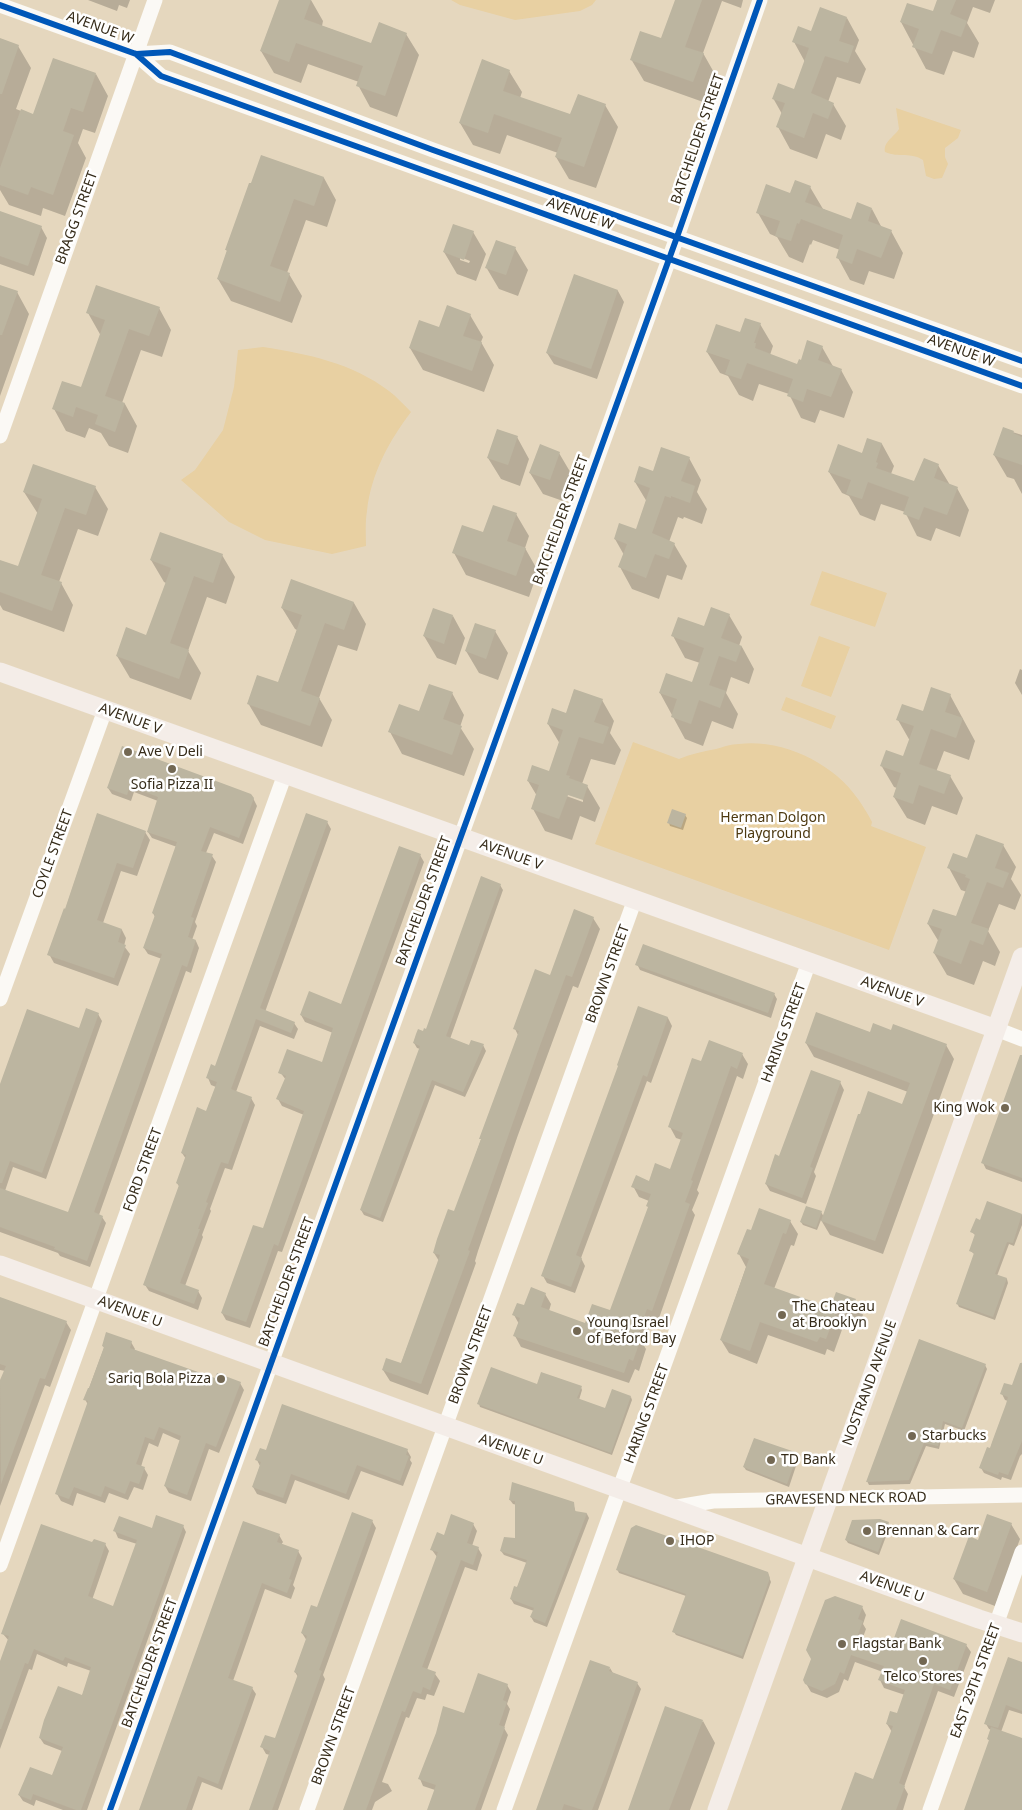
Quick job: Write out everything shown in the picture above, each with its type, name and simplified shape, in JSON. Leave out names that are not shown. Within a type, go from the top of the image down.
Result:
[{"type":"main road","name":"AVENUE V","points":[[0,672],[996,1029]]},
{"type":"main road","name":"NOSTRAND AVENUE","points":[[717,1810],[1022,956]]},
{"type":"main road","name":"AVENUE U","points":[[0,1265],[1022,1633]]},
{"type":"street","name":"BRAGG STREET","points":[[0,436],[155,0]]},
{"type":"street","name":"BATCHELDER STREET","points":[[110,1810],[677,237],[760,0]]},
{"type":"street","name":"AVENUE W","points":[[0,5],[136,54],[162,76],[1022,386]]},
{"type":"street","name":"AVENUE W","points":[[136,54],[170,52],[433,150],[1022,361]]},
{"type":"street","name":"COYLE STREET","points":[[0,999],[105,710]]},
{"type":"street","name":"FORD STREET","points":[[0,1565],[285,774]]},
{"type":"street","name":"BROWN STREET","points":[[307,1810],[634,899]]},
{"type":"street","name":"HARING STREET","points":[[504,1810],[809,962]]},
{"type":"street","name":"AVENUE V","points":[[996,1029],[1022,1039]]},
{"type":"street","name":"GRAVESEND NECK ROAD","points":[[671,1508],[713,1501],[1022,1494]]},
{"type":"street","name":"EAST 29TH STREET","points":[[930,1810],[1022,1552]]},
{"type":"green space","points":[[451,0],[596,0],[592,5],[580,11],[515,20],[460,5]]},
{"type":"green space","points":[[896,108],[961,130],[958,138],[945,148],[945,157],[948,164],[942,178],[934,179],[926,176],[923,160],[885,152],[887,142],[899,129]]},
{"type":"green space","points":[[263,347],[329,361],[360,373],[389,391],[411,412],[388,446],[372,484],[366,515],[366,546],[332,554],[265,540],[229,522],[181,480],[195,470],[223,430],[234,387],[238,350]]},
{"type":"green space","points":[[822,571],[887,593],[875,627],[810,605]]},
{"type":"green space","points":[[819,636],[850,647],[831,697],[801,686]]},
{"type":"green space","points":[[786,697],[836,716],[831,729],[781,710]]},
{"type":"green space","name":"Herman Dolgon Playground","points":[[633,742],[679,759],[730,745],[756,743],[773,745],[806,756],[821,764],[848,786],[867,813],[872,822],[871,826],[926,847],[889,950],[595,844]]},
{"type":"building","points":[[279,0],[311,0],[304,19],[371,43],[379,22],[407,33],[385,96],[356,86],[363,66],[296,43],[289,62],[260,51]]},
{"type":"building","points":[[675,0],[702,0],[685,47],[704,53],[693,82],[630,60],[640,31],[661,38]]},
{"type":"building","points":[[937,0],[956,0],[950,14],[967,21],[961,37],[941,30],[932,54],[912,47],[919,29],[900,22],[907,3],[933,11]]},
{"type":"building","points":[[820,7],[847,17],[839,41],[854,46],[848,63],[825,56],[811,93],[834,103],[828,119],[813,113],[804,138],[776,127],[785,103],[772,99],[778,83],[794,89],[809,48],[792,42],[798,26],[811,31]]},
{"type":"building","points":[[0,38],[19,45],[2,94],[0,94]]},
{"type":"building","points":[[53,58],[96,73],[83,112],[71,108],[63,131],[74,135],[53,195],[31,187],[28,195],[0,185],[0,168],[21,109],[33,114]]},
{"type":"building","points":[[482,59],[510,70],[503,91],[570,114],[578,94],[606,104],[584,167],[555,157],[562,138],[494,114],[488,133],[459,123]]},
{"type":"building","points":[[261,155],[324,177],[314,206],[294,199],[270,266],[290,273],[280,302],[217,279],[227,250],[225,250]]},
{"type":"building","points":[[795,180],[811,186],[805,202],[851,219],[857,202],[872,208],[868,221],[892,230],[881,258],[857,249],[852,264],[836,258],[843,235],[801,219],[799,224],[797,223],[791,241],[775,236],[780,221],[756,213],[766,184],[790,193]]},
{"type":"building","points":[[0,211],[42,226],[28,266],[0,256]]},
{"type":"building","points":[[453,224],[474,231],[464,260],[443,252]]},
{"type":"building","points":[[496,240],[516,247],[506,275],[485,268]]},
{"type":"building","points":[[574,274],[618,290],[591,369],[546,353]]},
{"type":"building","points":[[0,285],[18,291],[2,335],[0,335]]},
{"type":"building","points":[[96,285],[160,307],[149,336],[129,329],[105,396],[125,403],[115,432],[95,424],[98,415],[76,407],[73,417],[52,409],[62,381],[81,387],[105,320],[86,313]]},
{"type":"building","points":[[447,305],[471,314],[463,336],[482,342],[472,371],[409,348],[419,320],[439,327]]},
{"type":"building","points":[[745,318],[761,323],[754,343],[756,343],[755,348],[797,364],[799,359],[801,360],[807,340],[823,346],[818,360],[842,369],[831,397],[807,389],[803,402],[787,396],[793,379],[747,363],[741,379],[725,374],[730,360],[706,352],[716,324],[740,332]]},
{"type":"building","points":[[1003,427],[1014,431],[1013,433],[1022,437],[1022,465],[993,455]]},
{"type":"building","points":[[497,429],[518,436],[508,465],[487,458]]},
{"type":"building","points":[[867,438],[882,443],[876,468],[914,481],[924,458],[939,464],[934,478],[958,487],[947,515],[924,507],[919,520],[903,514],[909,497],[868,482],[862,499],[846,494],[851,480],[828,472],[838,444],[862,453]]},
{"type":"building","points":[[540,444],[560,452],[550,480],[529,473]]},
{"type":"building","points":[[661,447],[690,457],[681,481],[695,486],[690,503],[671,496],[671,498],[665,496],[652,533],[675,543],[669,559],[655,554],[646,578],[618,567],[627,544],[614,539],[619,523],[636,529],[650,488],[634,482],[639,466],[653,471]]},
{"type":"building","points":[[33,464],[96,486],[86,515],[65,508],[41,575],[62,582],[52,611],[0,592],[0,560],[18,566],[42,499],[23,492]]},
{"type":"building","points":[[493,505],[517,513],[507,541],[526,548],[516,576],[452,553],[462,525],[483,532]]},
{"type":"building","points":[[160,532],[223,554],[213,583],[194,576],[170,643],[189,650],[179,679],[116,656],[126,627],[146,635],[171,568],[150,560]]},
{"type":"building","points":[[291,579],[354,602],[344,630],[325,623],[301,691],[320,698],[310,726],[247,704],[257,675],[278,682],[302,615],[281,608]]},
{"type":"building","points":[[711,607],[730,614],[721,638],[742,646],[736,662],[719,656],[709,685],[726,691],[720,708],[699,700],[691,724],[671,717],[677,699],[659,693],[666,673],[692,682],[704,648],[671,636],[678,617],[704,626]]},
{"type":"building","points":[[433,608],[453,615],[444,644],[423,636]]},
{"type":"building","points":[[475,623],[496,630],[486,659],[465,651]]},
{"type":"building","points":[[429,684],[453,692],[443,719],[462,726],[452,755],[388,732],[399,704],[419,711]]},
{"type":"building","points":[[931,687],[951,694],[945,712],[963,718],[956,738],[931,729],[919,764],[951,775],[944,794],[919,785],[913,804],[893,797],[901,773],[880,766],[886,750],[903,756],[914,726],[896,720],[902,704],[923,711]]},
{"type":"building","points":[[574,689],[603,699],[594,722],[609,727],[603,744],[579,737],[566,775],[588,785],[583,800],[568,795],[559,819],[531,809],[539,785],[527,781],[532,765],[549,771],[563,730],[547,724],[552,708],[566,713]]},
{"type":"building","points":[[122,746],[251,794],[254,798],[239,838],[210,827],[201,851],[213,854],[191,917],[194,918],[188,937],[196,940],[187,967],[182,965],[94,1212],[103,1216],[87,1261],[0,1227],[0,1188],[68,1212],[162,954],[143,948],[155,915],[152,913],[177,842],[147,832],[158,797],[130,786],[127,795],[107,788]]},
{"type":"building","points":[[672,809],[686,814],[681,828],[667,823]]},
{"type":"building","points":[[97,813],[146,831],[133,868],[117,863],[97,920],[122,929],[118,942],[126,945],[114,978],[47,955],[65,909]]},
{"type":"building","points":[[306,813],[328,821],[260,1008],[295,1022],[291,1033],[256,1019],[231,1089],[252,1097],[228,1164],[221,1162],[206,1202],[208,1203],[198,1229],[200,1229],[180,1283],[199,1290],[194,1304],[143,1285],[179,1185],[176,1183],[186,1155],[181,1153],[197,1107],[206,1111],[217,1082],[206,1078],[211,1064],[215,1066]]},
{"type":"building","points":[[976,834],[1004,844],[995,868],[1009,873],[1003,888],[987,882],[971,923],[989,929],[983,945],[970,940],[961,964],[933,953],[942,929],[927,924],[933,909],[956,916],[970,879],[965,877],[966,875],[947,868],[953,853],[967,858]]},
{"type":"building","points":[[399,846],[421,854],[278,1246],[274,1244],[246,1322],[221,1313],[253,1225],[263,1228],[304,1111],[276,1099],[286,1076],[278,1073],[287,1049],[322,1062],[333,1028],[300,1015],[309,991],[341,1004]]},
{"type":"building","points":[[481,876],[501,884],[446,1036],[469,1045],[471,1040],[484,1044],[463,1092],[432,1080],[380,1218],[360,1210],[420,1046],[413,1043],[416,1034],[418,1029],[423,1031],[424,1028],[426,1029]]},
{"type":"building","points":[[574,909],[594,917],[572,977],[566,975],[468,1250],[470,1251],[421,1384],[382,1370],[386,1358],[401,1363],[440,1255],[433,1253],[437,1239],[448,1209],[454,1211],[481,1139],[479,1139],[519,1031],[513,1029],[535,969],[550,975]]},
{"type":"building","points":[[643,944],[775,993],[768,1013],[635,965]]},
{"type":"building","points":[[638,1006],[668,1017],[647,1077],[643,1075],[576,1255],[582,1258],[571,1287],[541,1276]]},
{"type":"building","points":[[86,1008],[99,1013],[42,1173],[10,1161],[2,1183],[0,1183],[0,1084],[27,1009],[79,1028]]},
{"type":"building","points":[[816,1012],[870,1032],[873,1023],[891,1030],[893,1024],[947,1044],[875,1241],[821,1221],[858,1114],[860,1114],[868,1091],[902,1104],[910,1083],[805,1043]]},
{"type":"building","points":[[709,1040],[743,1053],[737,1069],[731,1066],[691,1180],[693,1181],[685,1202],[690,1204],[652,1311],[647,1309],[637,1336],[641,1338],[633,1361],[629,1359],[624,1373],[513,1336],[520,1318],[512,1315],[517,1303],[524,1305],[531,1287],[546,1293],[541,1307],[585,1323],[592,1304],[610,1310],[648,1207],[646,1206],[651,1194],[631,1187],[636,1175],[649,1181],[655,1163],[670,1169],[683,1133],[668,1127],[692,1058],[701,1061]]},
{"type":"building","points":[[1020,1055],[1022,1055],[1022,1178],[981,1163]]},
{"type":"building","points":[[811,1070],[841,1081],[810,1167],[813,1168],[802,1198],[765,1184],[775,1154],[779,1156]]},
{"type":"building","points":[[987,1201],[1022,1214],[1013,1243],[1007,1242],[995,1274],[1007,1278],[993,1317],[956,1304],[974,1253],[969,1251],[975,1234],[970,1232],[976,1218],[980,1220]]},
{"type":"building","points":[[806,1206],[822,1211],[816,1228],[800,1222]]},
{"type":"building","name":"The Chateau at Brooklyn","points":[[759,1208],[791,1220],[786,1234],[783,1233],[764,1284],[837,1310],[826,1339],[820,1337],[817,1342],[760,1322],[750,1351],[720,1340],[749,1259],[737,1254],[747,1229],[751,1230]]},
{"type":"building","points":[[836,1292],[856,1299],[850,1313],[831,1306]]},
{"type":"building","points":[[0,1297],[67,1321],[45,1379],[40,1378],[1,1484],[0,1380],[6,1366],[0,1364]]},
{"type":"building","points":[[106,1332],[132,1341],[130,1348],[215,1378],[217,1373],[241,1382],[216,1447],[206,1443],[187,1495],[164,1486],[181,1436],[159,1427],[154,1440],[145,1437],[136,1464],[145,1467],[139,1484],[130,1481],[125,1494],[105,1486],[101,1497],[74,1487],[69,1499],[55,1494],[88,1401],[83,1400],[104,1347],[102,1346]]},
{"type":"building","points":[[919,1339],[986,1364],[962,1428],[943,1421],[938,1446],[924,1443],[909,1480],[866,1482]]},
{"type":"building","points":[[1020,1363],[1022,1363],[1022,1441],[1008,1475],[999,1472],[998,1475],[979,1468],[987,1447],[990,1448],[1006,1404],[1008,1397],[1000,1394],[1004,1383],[1012,1385]]},
{"type":"building","points":[[491,1367],[537,1384],[541,1372],[582,1386],[577,1398],[605,1408],[612,1389],[631,1396],[611,1453],[477,1404]]},
{"type":"building","points":[[282,1404],[408,1449],[406,1455],[409,1456],[400,1481],[357,1465],[346,1494],[291,1474],[283,1498],[252,1487],[261,1462],[255,1460],[260,1448],[266,1450]]},
{"type":"building","name":"TD Bank","points":[[754,1438],[798,1453],[787,1484],[743,1467]]},
{"type":"building","points":[[512,1482],[574,1502],[575,1511],[587,1513],[545,1623],[530,1617],[534,1608],[510,1599],[514,1586],[517,1587],[527,1560],[500,1551],[504,1537],[515,1538],[515,1501],[509,1500]]},
{"type":"building","points":[[352,1512],[373,1520],[319,1670],[322,1671],[272,1810],[249,1810],[270,1751],[260,1747],[265,1735],[275,1738],[298,1674],[294,1672],[307,1636],[301,1633],[311,1605],[317,1607]]},
{"type":"building","points":[[451,1514],[474,1523],[467,1543],[479,1547],[473,1565],[461,1560],[422,1667],[436,1672],[430,1690],[423,1687],[421,1694],[413,1691],[405,1712],[402,1711],[366,1810],[343,1810],[438,1552],[430,1550],[437,1532],[444,1535]]},
{"type":"building","points":[[987,1514],[1012,1523],[987,1592],[953,1579],[969,1536],[978,1540]]},
{"type":"building","points":[[156,1515],[184,1525],[81,1810],[76,1810],[33,1794],[31,1800],[18,1795],[30,1767],[52,1775],[63,1747],[39,1738],[44,1720],[58,1686],[82,1695],[91,1667],[65,1657],[63,1661],[34,1649],[28,1664],[25,1663],[0,1729],[0,1661],[9,1636],[1,1634],[41,1524],[92,1542],[94,1539],[106,1543],[88,1596],[113,1606],[137,1540],[113,1531],[119,1516],[152,1528]]},
{"type":"building","name":"Brennan & Carr","points":[[880,1519],[889,1522],[878,1552],[845,1540],[852,1520]]},
{"type":"building","points":[[243,1521],[280,1534],[277,1542],[299,1550],[289,1579],[292,1580],[287,1593],[262,1583],[228,1678],[253,1687],[218,1784],[198,1776],[186,1810],[139,1810]]},
{"type":"building","points":[[636,1525],[768,1572],[770,1578],[742,1656],[672,1632],[686,1594],[616,1570],[631,1528]]},
{"type":"building","points":[[835,1596],[863,1606],[858,1619],[863,1621],[857,1637],[890,1649],[901,1619],[967,1644],[950,1690],[934,1684],[899,1783],[905,1786],[896,1810],[841,1810],[855,1772],[873,1779],[893,1726],[886,1724],[890,1711],[897,1713],[905,1690],[878,1680],[884,1666],[851,1655],[844,1674],[840,1672],[835,1684],[822,1691],[805,1684],[803,1680],[811,1659],[806,1650],[825,1600]]},
{"type":"building","points":[[1008,1657],[1022,1662],[1022,1711],[1006,1705],[998,1728],[984,1724]]},
{"type":"building","points":[[590,1660],[610,1667],[609,1671],[638,1682],[606,1774],[592,1810],[583,1810],[564,1804],[562,1810],[536,1810]]},
{"type":"building","points":[[478,1673],[508,1684],[503,1700],[507,1702],[499,1725],[505,1727],[475,1810],[427,1810],[436,1785],[418,1779],[436,1733],[443,1706],[464,1713]]},
{"type":"building","points":[[665,1706],[703,1720],[669,1810],[628,1810]]},
{"type":"building","points":[[991,1727],[1022,1738],[1022,1810],[964,1810],[989,1740],[987,1739]]},
{"type":"cycle path","points":[[110,1810],[677,237],[760,0]]},
{"type":"cycle path","points":[[0,5],[136,54],[170,52],[433,150],[1022,361]]},
{"type":"cycle path","points":[[136,54],[161,76],[1022,386]]},
{"type":"place","name":"Ave V Deli","points":[[128,752]]},
{"type":"place","name":"Sofia Pizza II","points":[[172,769]]},
{"type":"place","name":"King Wok","points":[[1005,1108]]},
{"type":"place","name":"The Chateau at Brooklyn","points":[[782,1315]]},
{"type":"place","name":"Young Israel of Beford Bay","points":[[577,1331]]},
{"type":"place","name":"Sariq Bola Pizza","points":[[221,1379]]},
{"type":"place","name":"Starbucks","points":[[912,1436]]},
{"type":"place","name":"TD Bank","points":[[771,1460]]},
{"type":"place","name":"Brennan & Carr","points":[[867,1531]]},
{"type":"place","name":"IHOP","points":[[670,1541]]},
{"type":"place","name":"Flagstar Bank","points":[[842,1644]]},
{"type":"place","name":"Telco Stores","points":[[923,1661]]}]
